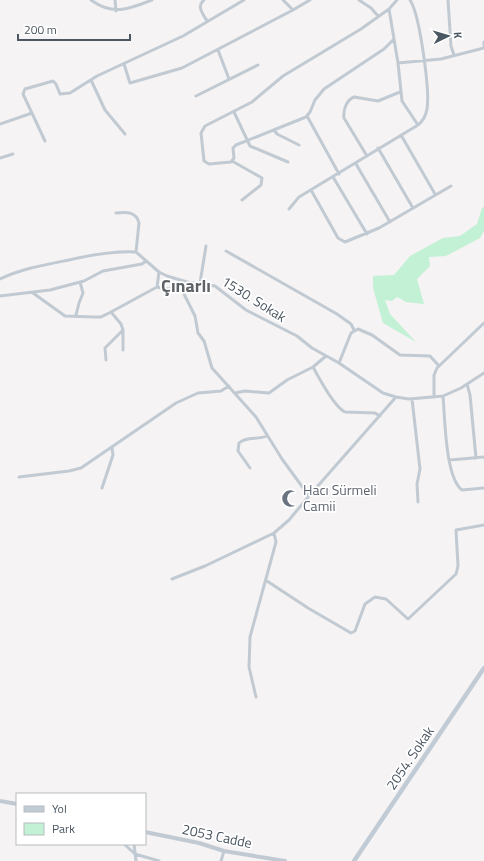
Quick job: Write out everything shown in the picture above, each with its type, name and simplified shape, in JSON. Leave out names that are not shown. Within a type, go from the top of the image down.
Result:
[{"type":"main road","name":"2054. Sokak","points":[[354,861],[484,668]]},
{"type":"street","points":[[91,0],[103,7],[116,10],[152,0]]},
{"type":"street","points":[[115,0],[116,10]]},
{"type":"street","points":[[204,0],[200,6],[207,21]]},
{"type":"street","points":[[45,141],[23,94],[25,89],[53,81],[59,92],[64,95],[70,93],[91,80],[183,36],[244,0]]},
{"type":"street","points":[[283,0],[293,10]]},
{"type":"street","points":[[124,64],[130,83],[177,70],[218,50],[310,0]]},
{"type":"street","points":[[359,0],[371,8],[378,16]]},
{"type":"street","points":[[242,200],[261,185],[262,178],[232,161],[209,164],[205,162],[202,158],[201,133],[205,126],[234,112],[264,93],[289,72],[336,46],[388,9],[397,0]]},
{"type":"street","points":[[290,209],[295,200],[418,125],[424,118],[427,108],[424,60],[416,11],[410,0]]},
{"type":"street","points":[[448,0],[451,46],[454,55]]},
{"type":"street","points":[[388,9],[398,63],[400,92],[404,107],[418,125]]},
{"type":"street","points":[[232,161],[234,158],[234,147],[247,140],[307,116],[315,100],[324,89],[380,52],[394,39]]},
{"type":"street","points":[[398,63],[454,55],[484,48],[484,42]]},
{"type":"street","points":[[218,50],[229,79]]},
{"type":"street","points":[[196,96],[258,65]]},
{"type":"street","points":[[91,80],[105,110],[125,134]]},
{"type":"street","points":[[367,156],[344,118],[344,112],[348,101],[354,97],[378,101],[400,92]]},
{"type":"street","points":[[234,112],[251,147],[288,162]]},
{"type":"street","points":[[0,124],[32,113]]},
{"type":"street","points":[[307,116],[339,174]]},
{"type":"street","points":[[274,130],[277,134],[299,145]]},
{"type":"street","points":[[401,135],[435,194]]},
{"type":"street","points":[[378,148],[412,208]]},
{"type":"street","points":[[0,158],[13,154]]},
{"type":"street","points":[[356,164],[390,222]]},
{"type":"street","points":[[333,177],[367,234]]},
{"type":"street","points":[[311,190],[340,240],[347,242],[390,222],[435,194],[451,186]]},
{"type":"street","points":[[0,279],[25,269],[56,261],[108,252],[136,252],[139,225],[138,219],[129,213],[116,213]]},
{"type":"street","points":[[200,284],[206,246]]},
{"type":"street","points":[[226,251],[337,314],[351,324],[354,330]]},
{"type":"street","name":"1530. Sokak","points":[[136,252],[159,272],[183,281],[215,286],[246,310],[296,336],[339,363],[383,394],[396,398],[412,399],[443,396],[467,384],[484,373]]},
{"type":"street","points":[[0,296],[33,293],[80,282],[103,271],[142,264],[146,261]]},
{"type":"street","points":[[157,287],[159,272]]},
{"type":"street","points":[[183,281],[184,294],[195,316],[198,333],[204,341],[212,368],[256,416],[267,436],[309,496]]},
{"type":"street","points":[[76,316],[79,303],[84,293],[80,282]]},
{"type":"street","points":[[33,293],[65,316],[101,317],[157,287],[165,290],[184,288]]},
{"type":"street","points":[[112,312],[121,324],[123,330],[123,350]]},
{"type":"street","points":[[434,397],[434,375],[439,366],[484,323]]},
{"type":"street","points":[[106,360],[105,348],[123,330]]},
{"type":"street","points":[[339,363],[351,333],[354,330]]},
{"type":"street","points":[[354,330],[364,330],[400,355],[430,356],[439,366]]},
{"type":"street","points":[[235,393],[245,390],[270,393],[287,380],[313,367],[326,356]]},
{"type":"street","points":[[313,367],[342,411],[375,413],[380,416]]},
{"type":"street","points":[[467,384],[470,395],[476,458]]},
{"type":"street","points":[[19,477],[77,469],[112,448],[154,416],[176,403],[198,394],[221,391],[229,386]]},
{"type":"street","points":[[443,396],[453,475],[461,489],[465,491],[484,488]]},
{"type":"street","points":[[172,579],[205,566],[274,533],[289,520],[396,398]]},
{"type":"street","points":[[412,399],[420,469],[417,484],[418,502]]},
{"type":"street","points":[[250,468],[238,451],[239,443],[244,439],[261,438],[267,436]]},
{"type":"street","points":[[102,488],[113,455],[112,448]]},
{"type":"street","points":[[450,460],[484,457]]},
{"type":"street","points":[[267,581],[308,608],[351,633],[355,631],[365,604],[375,597],[382,597],[388,600],[408,619],[456,574],[458,566],[456,530],[484,525]]},
{"type":"street","points":[[256,697],[250,674],[249,642],[252,626],[267,581],[276,542],[274,533]]},
{"type":"street","points":[[0,801],[16,804]]},
{"type":"street","name":"2053 Cadde","points":[[146,832],[199,843],[224,851],[282,861]]},
{"type":"street","points":[[125,845],[135,854],[159,861]]},
{"type":"street","points":[[134,845],[136,861]]},
{"type":"street","points":[[221,861],[224,851]]},
{"type":"green space","points":[[484,207],[484,231],[480,238],[446,256],[429,257],[430,266],[417,279],[424,304],[406,302],[397,297],[392,301],[385,300],[390,314],[416,342],[383,323],[373,288],[373,276],[394,275],[410,256],[443,238],[460,236],[477,224],[482,208]]},
{"type":"place","name":"Hacı Sürmeli Camii","points":[[290,498]]},
{"type":"district","name":"Çınarlı","points":[[186,286]]}]
